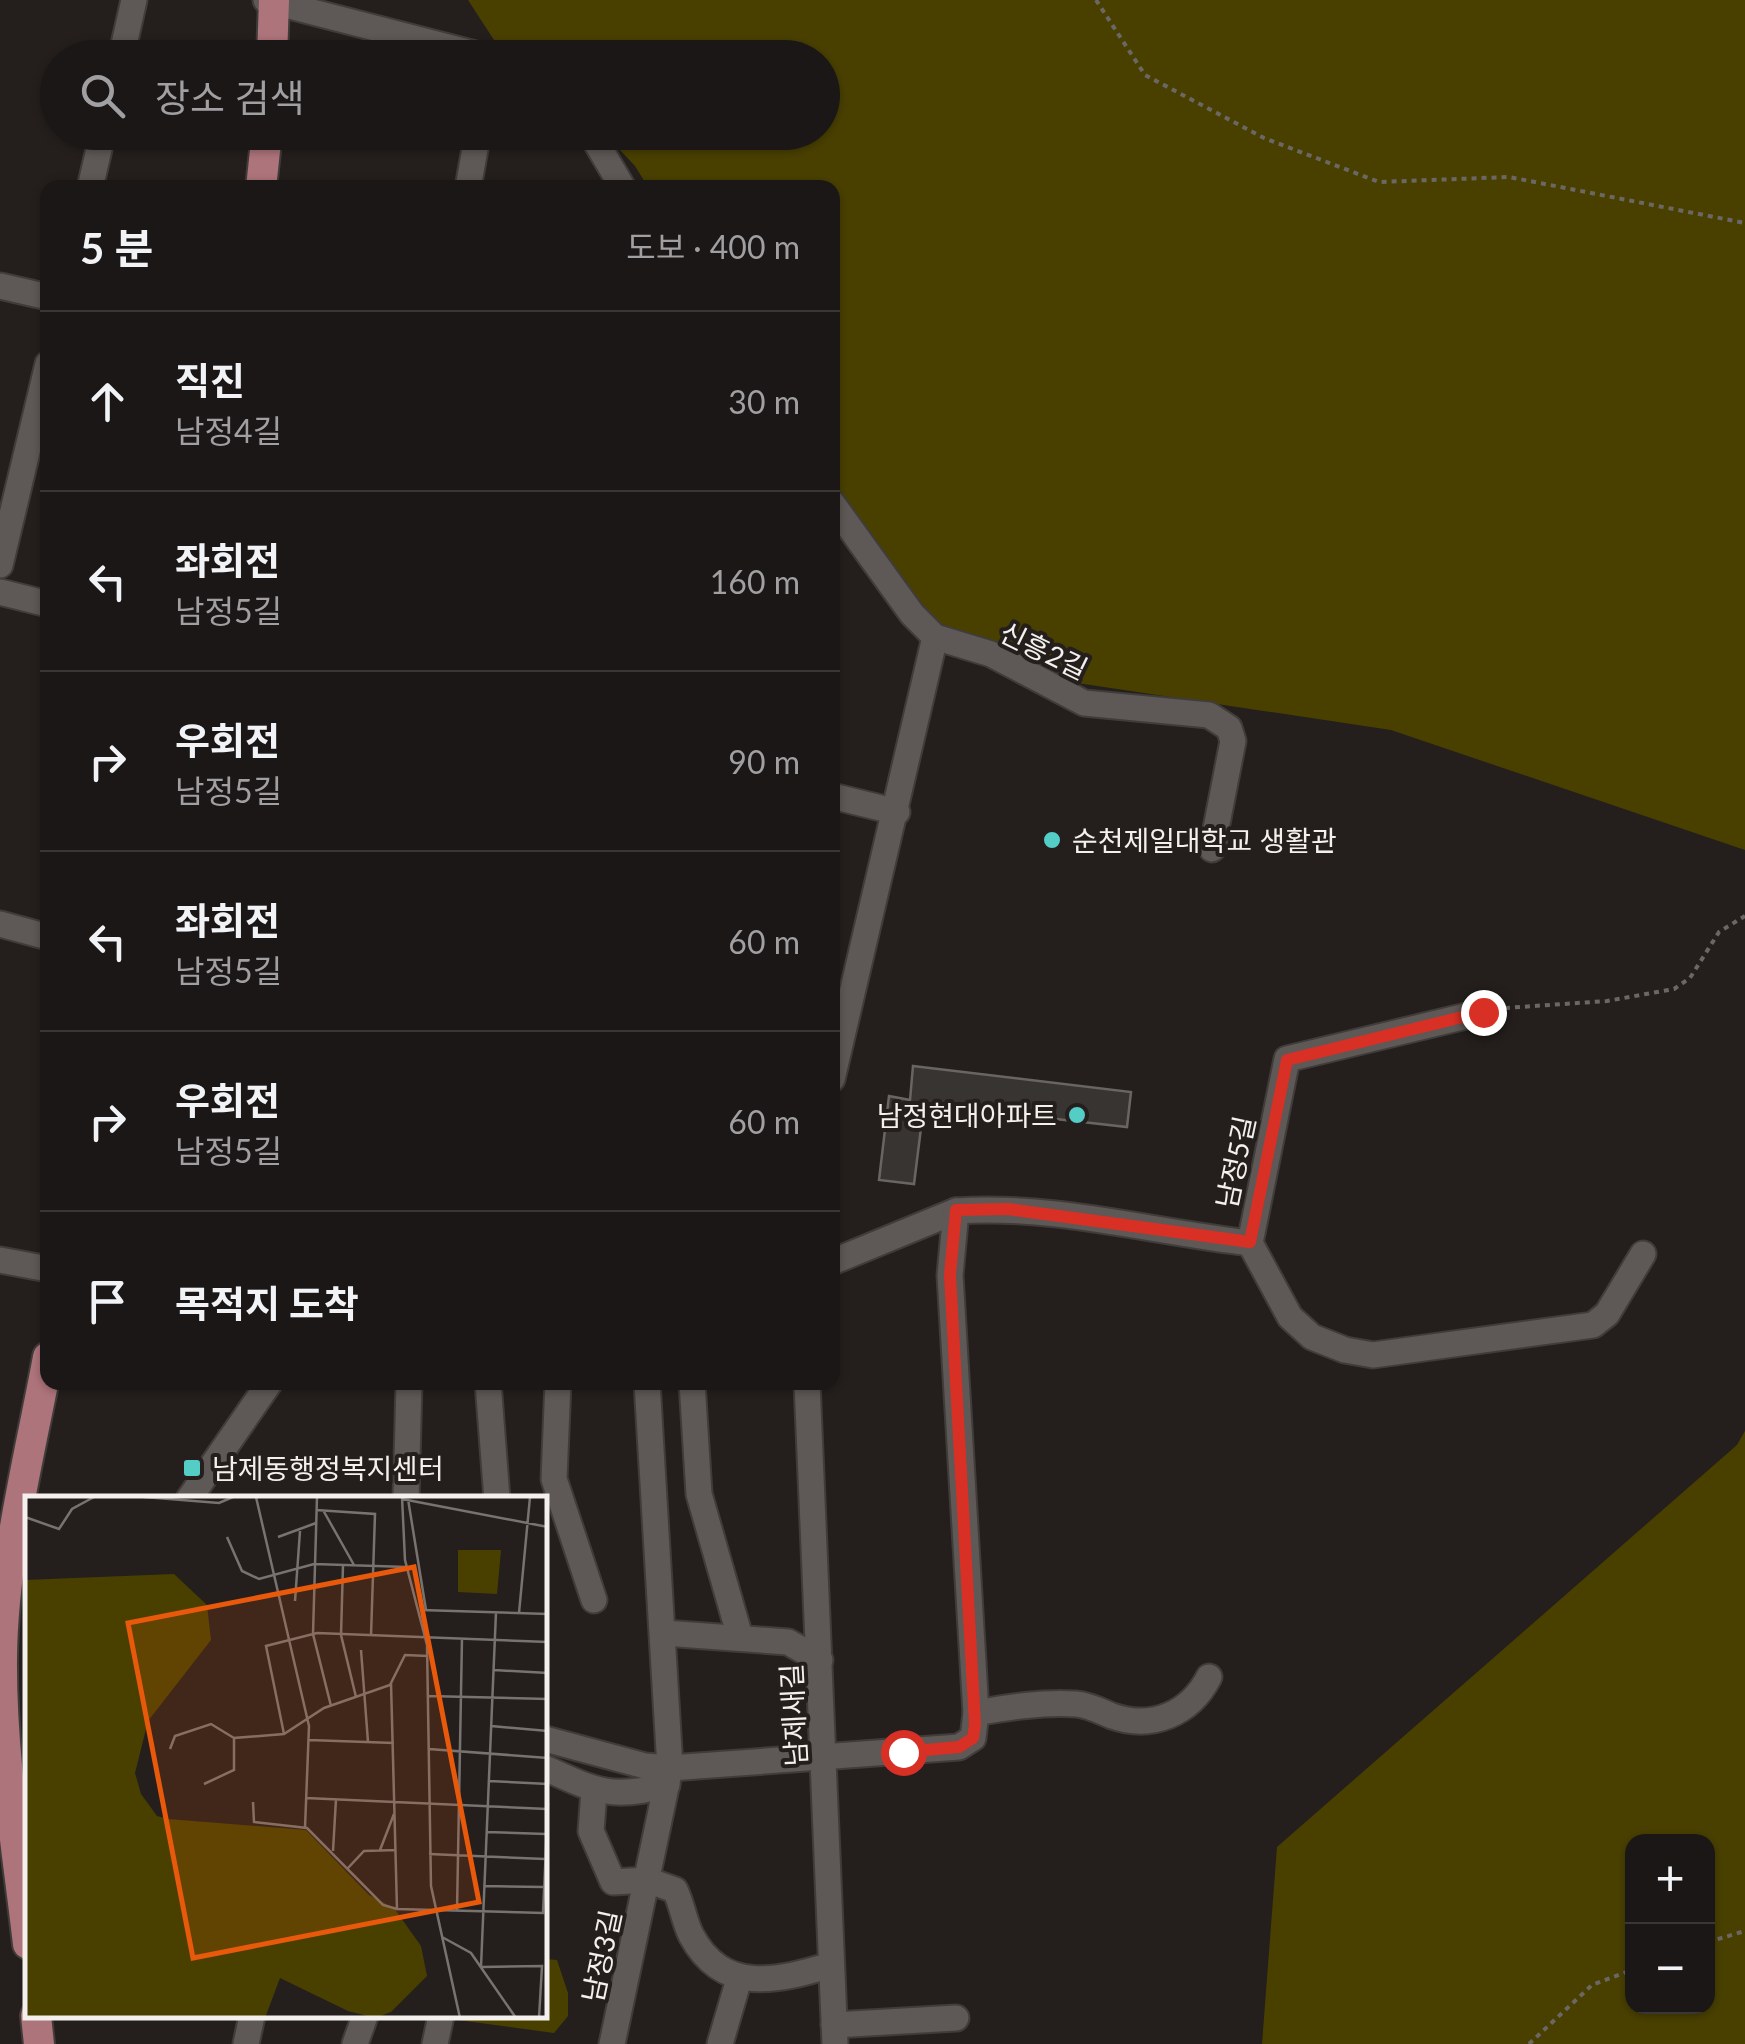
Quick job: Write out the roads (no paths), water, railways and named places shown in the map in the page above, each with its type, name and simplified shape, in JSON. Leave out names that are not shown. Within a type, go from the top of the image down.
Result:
[{"type":"main road","points":[[272,0],[272,40]]},
{"type":"main road","points":[[262,180],[265,150]]},
{"type":"main road","points":[[25,1496],[43,1390]]},
{"type":"main road","points":[[24,1504],[11,1615],[16,1714],[5,1783],[25,1923]]},
{"type":"main road","points":[[36,2019],[39,2044]]},
{"type":"street","points":[[124,40],[134,0]]},
{"type":"street","points":[[272,0],[427,40]]},
{"type":"street","points":[[92,180],[99,150]]},
{"type":"street","points":[[469,180],[475,150]]},
{"type":"street","points":[[601,150],[619,180]]},
{"type":"street","points":[[0,286],[40,295]]},
{"type":"street","points":[[0,565],[40,398]]},
{"type":"street","points":[[840,514],[919,622],[935,637],[897,812],[844,995],[840,1023]]},
{"type":"street","points":[[0,592],[40,602]]},
{"type":"street","name":"신흥2길","points":[[935,637],[991,654],[1084,703],[1208,715],[1229,728],[1233,740],[1212,849]]},
{"type":"street","points":[[840,798],[897,812]]},
{"type":"street","points":[[0,924],[40,935]]},
{"type":"street","name":"남정5길","points":[[840,1259],[956,1210],[1008,1209],[1250,1242],[1287,1060],[1483,1012]]},
{"type":"street","points":[[548,1769],[594,1791],[618,1796],[668,1776],[959,1747],[973,1738],[976,1713],[950,1275],[956,1210]]},
{"type":"street","points":[[1250,1242],[1290,1318],[1312,1337],[1373,1355],[1594,1325],[1607,1314],[1644,1254]]},
{"type":"street","points":[[0,1260],[40,1268]]},
{"type":"street","points":[[191,1496],[263,1390]]},
{"type":"street","points":[[406,1496],[409,1390]]},
{"type":"street","points":[[489,1390],[497,1496]]},
{"type":"street","points":[[558,1390],[554,1479],[594,1600]]},
{"type":"street","points":[[648,1390],[664,1633],[668,1776]]},
{"type":"street","points":[[692,1390],[698,1494],[740,1637]]},
{"type":"street","name":"남제새길","points":[[807,1390],[834,2034]]},
{"type":"street","points":[[664,1633],[788,1642],[820,1660]]},
{"type":"street","points":[[976,1713],[1020,1704],[1081,1704],[1136,1722],[1154,1722],[1193,1701],[1209,1677]]},
{"type":"street","points":[[548,1740],[646,1766],[668,1776]]},
{"type":"street","name":"남정3길","points":[[612,2044],[668,1776]]},
{"type":"street","points":[[594,1791],[591,1831],[613,1882],[647,1880],[675,1890],[694,1940],[720,1969],[738,1980],[763,1982],[831,1965]]},
{"type":"street","points":[[720,2044],[738,1980]]},
{"type":"street","points":[[834,2034],[956,2018]]},
{"type":"street","points":[[246,2044],[251,2019]]},
{"type":"street","points":[[356,2044],[364,2019]]},
{"type":"street","points":[[435,2044],[440,2019]]},
{"type":"place","name":"순천제일대학교 생활관","points":[[1052,840]]},
{"type":"place","name":"남정현대아파트","points":[[1077,1115]]},
{"type":"place","name":"남제동행정복지센터","points":[[192,1468]]}]
